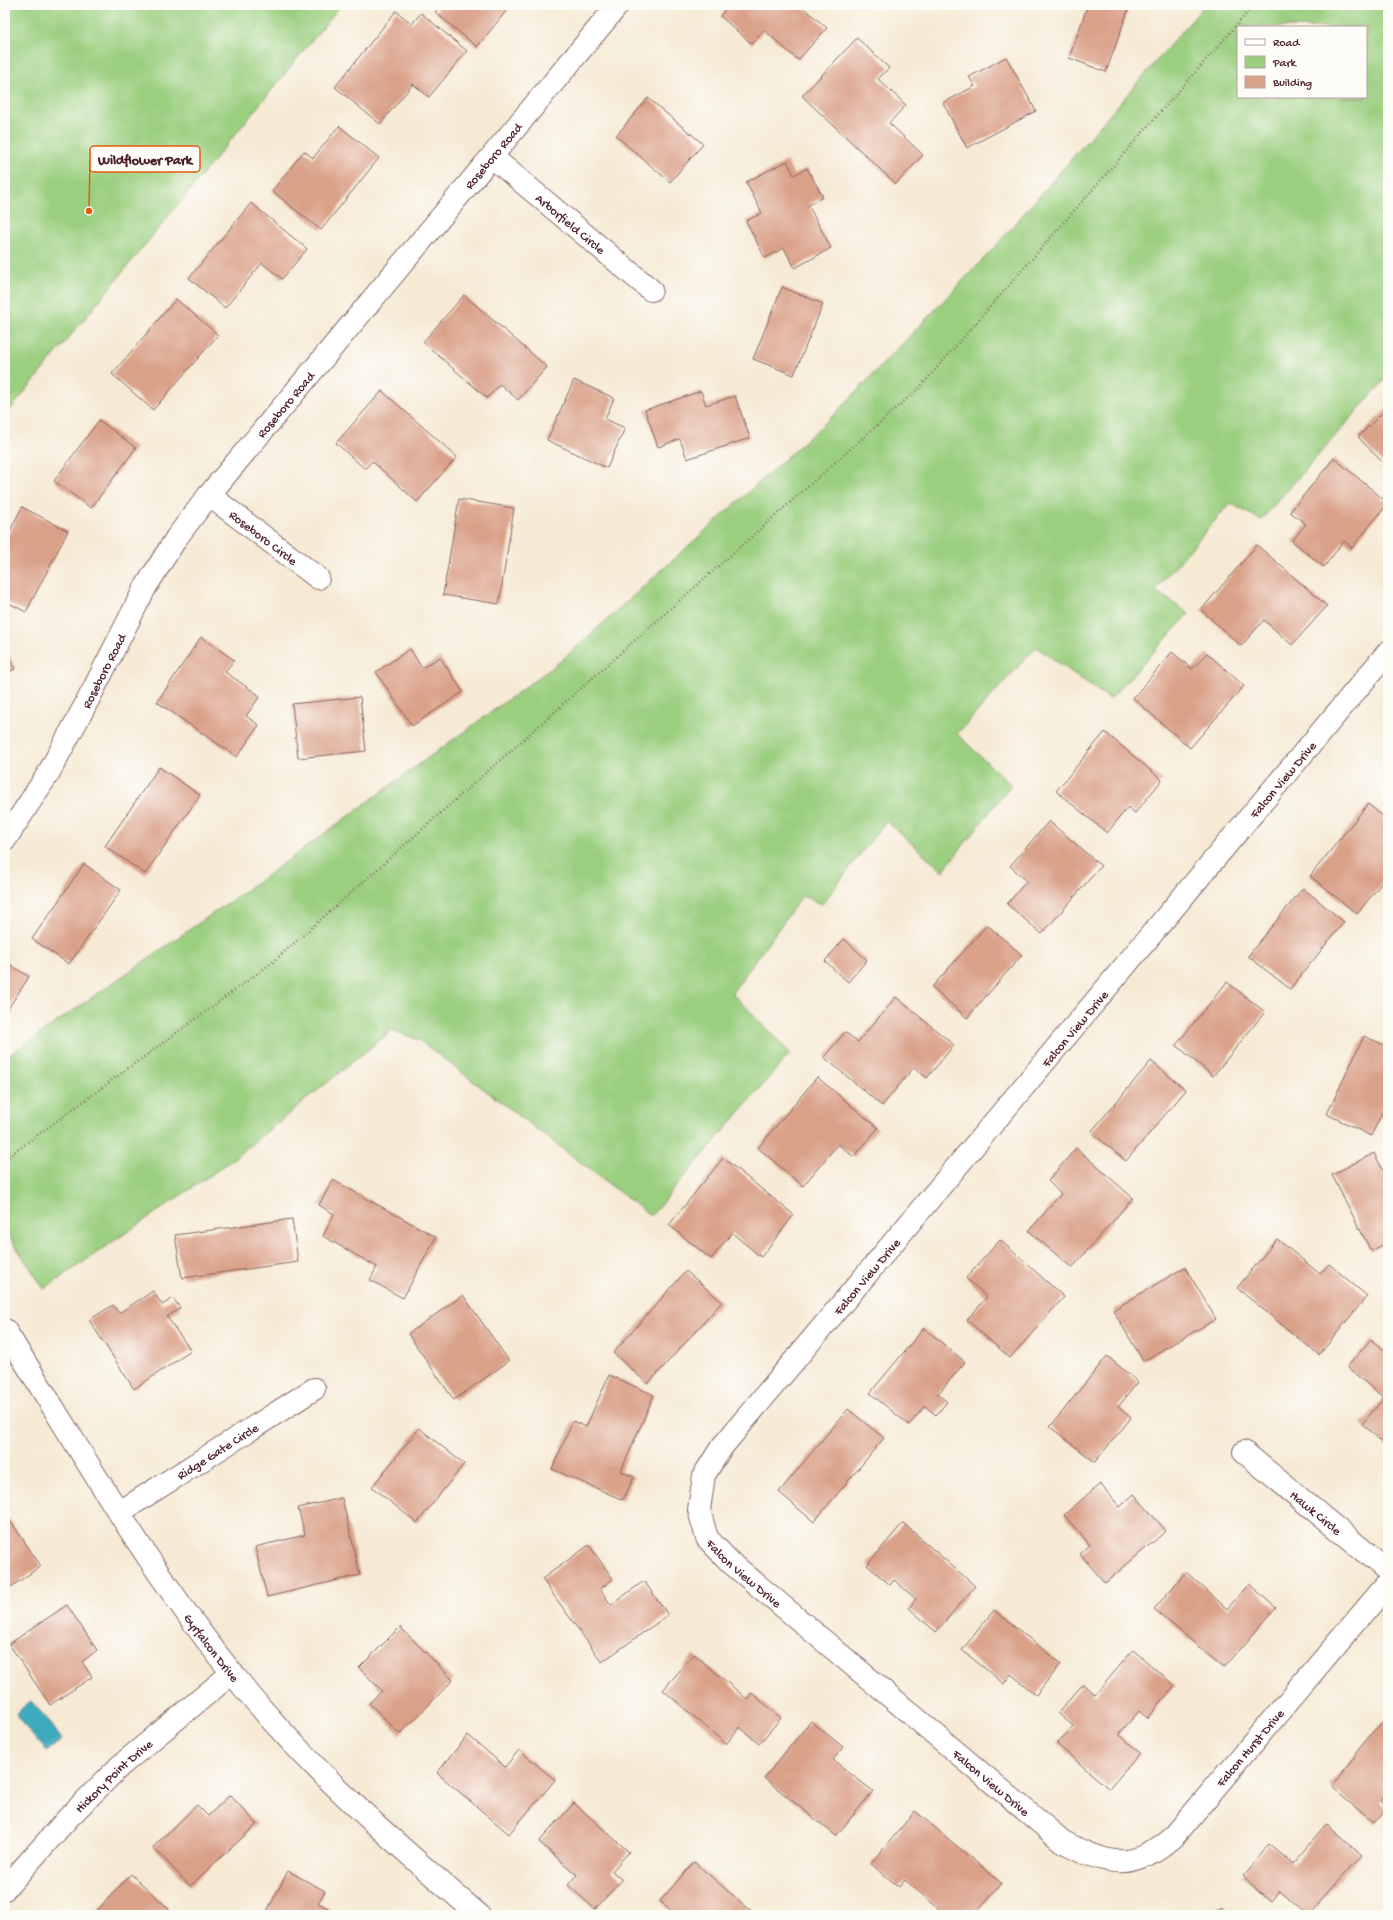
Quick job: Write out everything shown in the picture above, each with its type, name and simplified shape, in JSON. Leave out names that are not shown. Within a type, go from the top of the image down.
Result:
[{"type":"street","name":"Roseboro Road","points":[[5,840],[48,774],[145,588],[177,537],[209,495],[618,5]]},
{"type":"street","name":"Arborfield Circle","points":[[492,157],[651,290]]},
{"type":"street","name":"Roseboro Circle","points":[[209,495],[318,578]]},
{"type":"street","name":"Falcon View Drive","points":[[1084,1853],[1062,1841],[730,1562],[707,1538],[699,1510],[704,1475],[721,1448],[1388,652]]},
{"type":"street","name":"Gyrfalcon Drive","points":[[5,1330],[120,1512],[174,1594],[232,1673],[286,1735],[343,1796],[478,1915]]},
{"type":"street","name":"Ridge Gate Circle","points":[[120,1512],[314,1389]]},
{"type":"street","name":"Hawk Circle","points":[[1244,1452],[1388,1571]]},
{"type":"street","name":"Falcon Hurst Drive","points":[[1084,1853],[1111,1862],[1136,1860],[1158,1850],[1175,1835],[1388,1583]]},
{"type":"street","name":"Hickory Point Drive","points":[[5,1889],[68,1818],[120,1766],[232,1673]]},
{"type":"path","points":[[5,1159],[273,962],[920,387],[1254,5]]},
{"type":"green space","points":[[5,5],[341,5],[5,416]]},
{"type":"green space","points":[[1205,5],[1388,5],[1388,376],[1261,520],[1230,503],[1155,590],[1189,614],[1110,699],[1036,647],[957,734],[1011,785],[943,871],[886,821],[822,904],[802,896],[732,993],[790,1053],[651,1216],[419,1040],[392,1030],[228,1163],[44,1289],[5,1230],[5,1058],[258,882],[561,661],[836,413],[994,248]]},
{"type":"water","points":[[31,1701],[49,1721],[62,1740],[47,1751],[30,1733],[16,1713]]},
{"type":"building","points":[[441,5],[511,5],[477,47],[435,12]]},
{"type":"building","points":[[729,5],[800,5],[827,28],[798,60],[764,30],[752,44],[720,16]]},
{"type":"building","points":[[1088,5],[1130,5],[1106,72],[1069,58]]},
{"type":"building","points":[[396,11],[412,24],[421,13],[467,51],[429,97],[413,84],[380,124],[335,87]]},
{"type":"building","points":[[857,38],[889,68],[878,79],[906,105],[889,123],[923,155],[896,184],[802,96]]},
{"type":"building","points":[[1006,57],[1036,111],[967,148],[943,103],[975,86],[969,77]]},
{"type":"building","points":[[648,98],[703,144],[670,182],[616,136]]},
{"type":"building","points":[[339,126],[379,158],[321,230],[272,191],[304,151],[313,158]]},
{"type":"building","points":[[787,161],[794,175],[807,168],[823,197],[808,205],[831,248],[795,268],[784,248],[765,258],[746,221],[762,213],[746,182]]},
{"type":"building","points":[[251,203],[307,249],[282,279],[262,263],[225,308],[189,278]]},
{"type":"building","points":[[782,287],[823,304],[794,375],[753,359]]},
{"type":"building","points":[[464,295],[547,367],[518,400],[500,384],[487,398],[423,342]]},
{"type":"building","points":[[176,299],[218,335],[153,410],[112,374]]},
{"type":"building","points":[[574,380],[614,398],[605,419],[625,428],[607,468],[547,440]]},
{"type":"building","points":[[382,391],[457,457],[417,502],[372,461],[365,469],[336,443]]},
{"type":"building","points":[[701,391],[706,405],[735,396],[750,438],[687,459],[680,439],[658,447],[645,410]]},
{"type":"building","points":[[1388,407],[1388,468],[1358,437]]},
{"type":"building","points":[[99,420],[136,448],[91,508],[54,481]]},
{"type":"building","points":[[1334,458],[1388,503],[1352,548],[1344,541],[1324,567],[1292,541],[1306,524],[1290,512]]},
{"type":"building","points":[[459,499],[514,508],[499,604],[443,595]]},
{"type":"building","points":[[22,507],[68,531],[26,612],[5,601],[5,541]]},
{"type":"building","points":[[1257,545],[1327,606],[1292,645],[1264,620],[1241,646],[1201,610]]},
{"type":"building","points":[[201,637],[234,660],[225,672],[260,696],[246,716],[259,725],[237,757],[157,702]]},
{"type":"building","points":[[5,645],[15,669],[5,674]]},
{"type":"building","points":[[410,649],[422,668],[440,657],[463,692],[412,726],[376,672]]},
{"type":"building","points":[[1172,652],[1192,669],[1207,653],[1244,686],[1190,748],[1133,698]]},
{"type":"building","points":[[360,697],[366,751],[298,758],[292,704]]},
{"type":"building","points":[[1105,732],[1162,780],[1135,813],[1128,807],[1107,833],[1056,791]]},
{"type":"building","points":[[159,767],[200,795],[145,874],[105,846]]},
{"type":"building","points":[[1368,804],[1388,820],[1388,875],[1357,914],[1310,876]]},
{"type":"building","points":[[1049,821],[1101,866],[1042,934],[1007,904],[1027,881],[1010,866]]},
{"type":"building","points":[[84,864],[121,890],[69,964],[32,939]]},
{"type":"building","points":[[1303,888],[1344,922],[1290,989],[1248,956]]},
{"type":"building","points":[[987,925],[1022,955],[967,1018],[932,987]]},
{"type":"building","points":[[844,939],[867,960],[848,982],[825,961]]},
{"type":"building","points":[[5,961],[29,977],[5,1013]]},
{"type":"building","points":[[1227,982],[1265,1012],[1213,1076],[1176,1045]]},
{"type":"building","points":[[896,997],[954,1045],[927,1078],[914,1067],[882,1106],[824,1057],[845,1032],[858,1042]]},
{"type":"building","points":[[1364,1036],[1388,1047],[1388,1101],[1371,1136],[1327,1114]]},
{"type":"building","points":[[1151,1061],[1186,1090],[1126,1161],[1091,1132]]},
{"type":"building","points":[[817,1077],[878,1128],[854,1157],[838,1144],[803,1186],[758,1148]]},
{"type":"building","points":[[1076,1148],[1133,1198],[1072,1268],[1029,1231],[1061,1194],[1048,1181]]},
{"type":"building","points":[[1374,1153],[1388,1180],[1388,1242],[1371,1251],[1332,1175]]},
{"type":"building","points":[[723,1158],[794,1215],[761,1257],[732,1233],[711,1259],[669,1225]]},
{"type":"building","points":[[333,1180],[436,1237],[403,1298],[370,1280],[377,1267],[323,1236],[334,1214],[319,1205]]},
{"type":"building","points":[[292,1219],[298,1262],[182,1278],[175,1235]]},
{"type":"building","points":[[1277,1239],[1320,1274],[1329,1264],[1367,1296],[1319,1355],[1237,1288]]},
{"type":"building","points":[[1000,1240],[1064,1297],[1010,1358],[967,1320],[987,1297],[966,1278]]},
{"type":"building","points":[[1185,1267],[1216,1319],[1143,1361],[1113,1310]]},
{"type":"building","points":[[686,1271],[722,1302],[648,1384],[613,1353]]},
{"type":"building","points":[[153,1291],[162,1305],[173,1298],[180,1308],[167,1317],[191,1351],[134,1389],[89,1320],[113,1305],[119,1313]]},
{"type":"building","points":[[463,1295],[509,1361],[454,1400],[408,1334]]},
{"type":"building","points":[[924,1328],[965,1362],[938,1394],[947,1402],[936,1415],[925,1406],[909,1425],[870,1393]]},
{"type":"building","points":[[1371,1339],[1388,1353],[1388,1447],[1362,1424],[1384,1398],[1347,1367]]},
{"type":"building","points":[[1107,1356],[1138,1382],[1118,1407],[1131,1418],[1095,1462],[1050,1427]]},
{"type":"building","points":[[609,1375],[654,1395],[621,1471],[634,1477],[623,1500],[552,1469],[573,1421],[586,1427]]},
{"type":"building","points":[[848,1409],[884,1438],[814,1522],[779,1492]]},
{"type":"building","points":[[419,1428],[464,1464],[417,1523],[372,1487]]},
{"type":"building","points":[[1100,1484],[1120,1507],[1134,1494],[1166,1531],[1105,1583],[1080,1554],[1090,1545],[1064,1515]]},
{"type":"building","points":[[342,1498],[360,1575],[267,1597],[255,1547],[305,1535],[298,1508]]},
{"type":"building","points":[[5,1513],[41,1566],[5,1591]]},
{"type":"building","points":[[903,1523],[975,1586],[936,1632],[909,1608],[916,1599],[894,1580],[890,1585],[867,1565]]},
{"type":"building","points":[[589,1545],[613,1579],[600,1589],[611,1605],[644,1581],[668,1615],[602,1662],[542,1579]]},
{"type":"building","points":[[1186,1572],[1227,1609],[1249,1584],[1276,1608],[1224,1668],[1154,1609]]},
{"type":"building","points":[[67,1605],[97,1650],[82,1662],[92,1677],[50,1705],[9,1644]]},
{"type":"building","points":[[994,1610],[1061,1664],[1036,1695],[1011,1674],[1004,1684],[962,1650]]},
{"type":"building","points":[[400,1627],[453,1680],[400,1734],[369,1703],[382,1691],[359,1668]]},
{"type":"building","points":[[1133,1650],[1175,1686],[1147,1718],[1139,1711],[1119,1734],[1140,1753],[1109,1789],[1057,1744],[1073,1726],[1058,1713],[1083,1684],[1095,1695]]},
{"type":"building","points":[[694,1654],[747,1699],[752,1693],[781,1718],[759,1744],[740,1727],[726,1744],[663,1690]]},
{"type":"building","points":[[811,1721],[843,1747],[833,1760],[873,1791],[836,1836],[764,1778]]},
{"type":"building","points":[[1383,1722],[1388,1726],[1388,1792],[1381,1801],[1388,1808],[1375,1824],[1330,1786]]},
{"type":"building","points":[[468,1735],[505,1767],[519,1750],[555,1780],[509,1834],[437,1773]]},
{"type":"building","points":[[230,1795],[257,1824],[190,1886],[153,1847],[197,1805],[208,1816]]},
{"type":"building","points":[[574,1803],[629,1852],[612,1871],[622,1880],[595,1909],[568,1885],[577,1875],[539,1842]]},
{"type":"building","points":[[915,1811],[1001,1883],[974,1915],[946,1915],[905,1880],[899,1887],[871,1864]]},
{"type":"building","points":[[1326,1825],[1361,1855],[1309,1915],[1306,1915],[1279,1891],[1271,1901],[1242,1875],[1269,1844],[1293,1864]]},
{"type":"building","points":[[694,1862],[756,1915],[676,1915],[660,1901]]},
{"type":"building","points":[[288,1871],[325,1891],[318,1903],[341,1915],[269,1915],[266,1913]]},
{"type":"building","points":[[131,1874],[169,1909],[163,1915],[93,1915]]},
{"type":"building","points":[[1222,1906],[1228,1915],[1208,1915]]},
{"type":"place","name":"Wildflower Park","points":[[89,211]]}]
